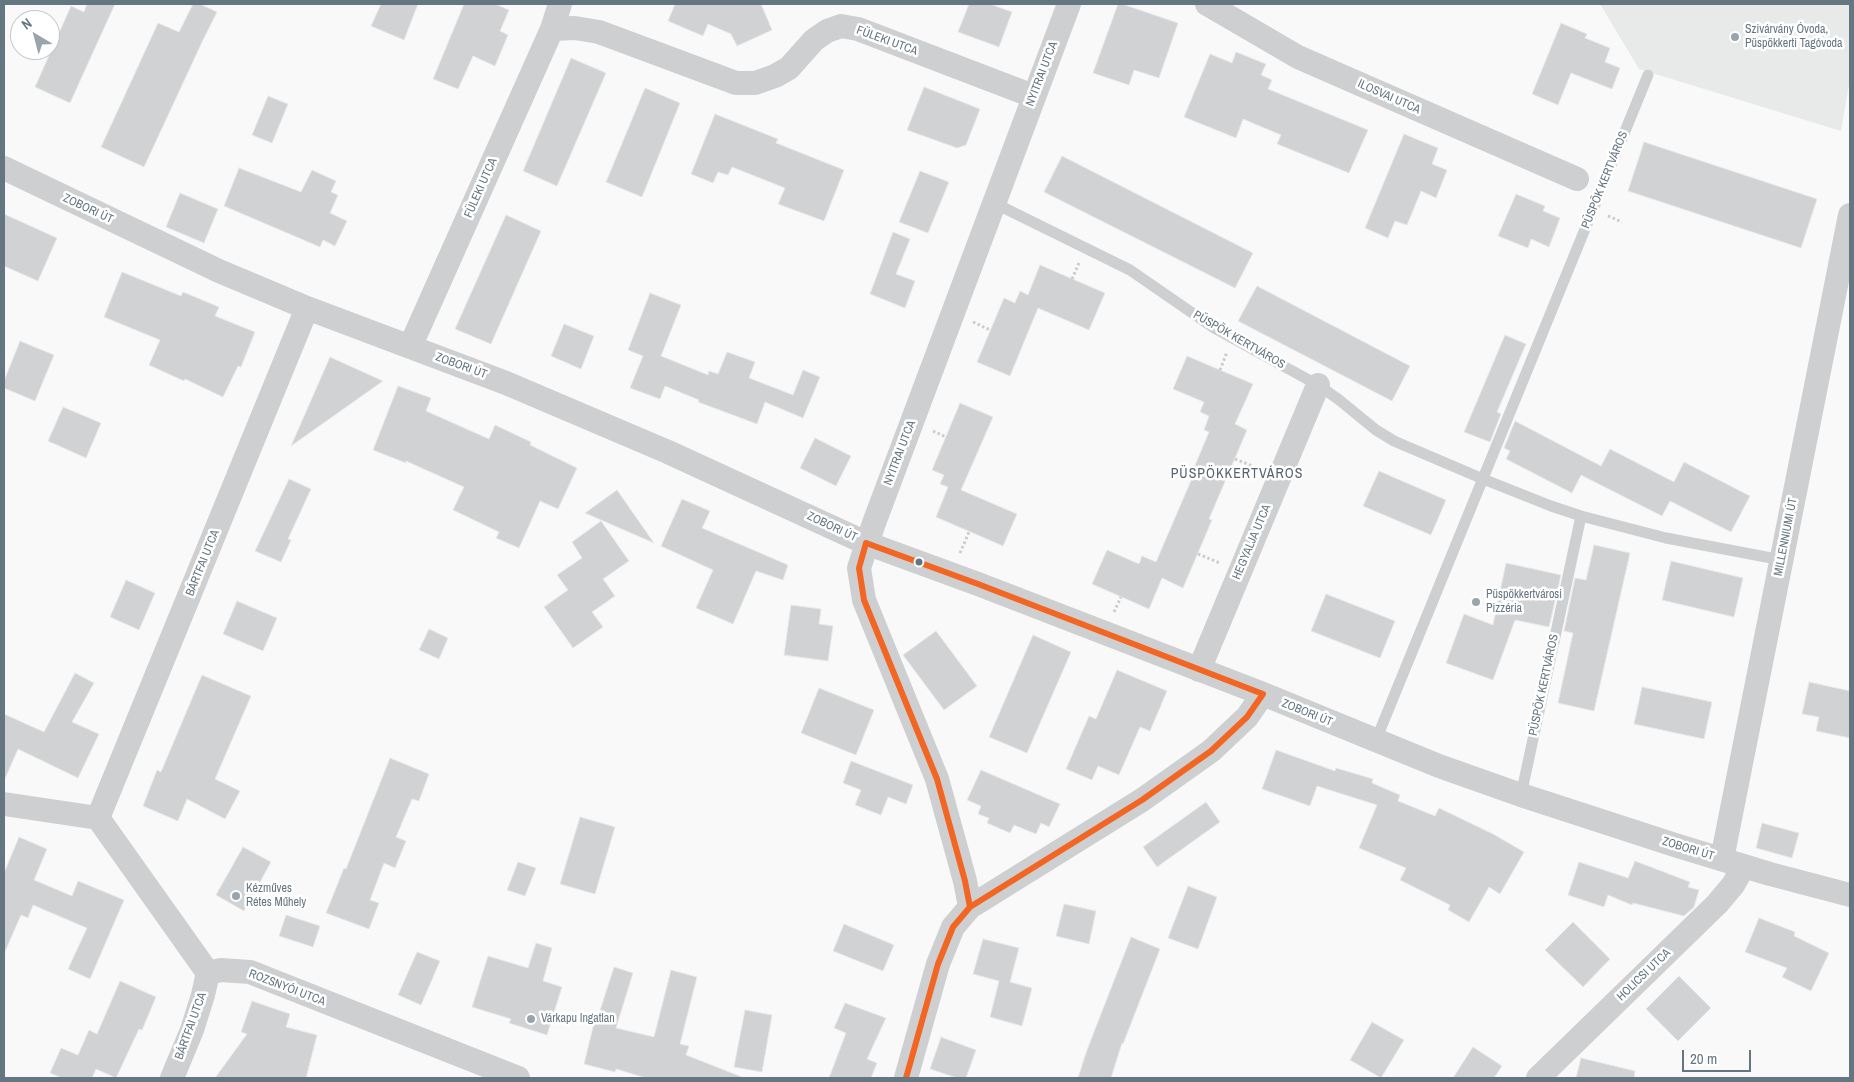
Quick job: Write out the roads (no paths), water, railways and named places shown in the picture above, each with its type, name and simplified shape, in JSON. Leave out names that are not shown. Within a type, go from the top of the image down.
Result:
[{"type":"street","name":"FÜLEKI UTCA","points":[[410,347],[552,29],[560,4]]},
{"type":"street","name":"NYITRAI UTCA","points":[[970,907],[965,881],[937,779],[864,600],[859,568],[866,543],[1033,96],[1070,4]]},
{"type":"street","name":"ILOSVAI UTCA","points":[[1207,4],[1298,57],[1577,179]]},
{"type":"street","name":"FÜLEKI UTCA","points":[[552,29],[575,28],[600,32],[736,83],[755,82],[775,76],[789,68],[814,40],[827,31],[841,26],[858,29],[1033,96]]},
{"type":"street","name":"ZOBORI ÚT","points":[[4,168],[219,271],[307,308],[506,383],[650,444],[866,543],[1263,694],[1439,766],[1521,795],[1733,862],[1850,896]]},
{"type":"street","name":"MILLENNIUMI ÚT","points":[[1733,862],[1782,560],[1850,215]]},
{"type":"street","name":"BÁRTFAI UTCA","points":[[98,818],[307,308]]},
{"type":"street","name":"HEGYALJA UTCA","points":[[1199,670],[1318,385]]},
{"type":"street","points":[[906,1078],[938,964],[953,927],[970,907],[1142,800],[1211,751],[1247,716],[1263,694]]},
{"type":"street","points":[[4,804],[98,818],[208,973]]},
{"type":"street","name":"HOLICSI UTCA","points":[[1538,1078],[1717,904],[1733,885],[1733,862]]},
{"type":"street","name":"ROZSNYÓI UTCA","points":[[208,973],[222,970],[250,972],[518,1078]]},
{"type":"street","name":"BÁRTFAI UTCA","points":[[172,1078],[200,1004],[208,973]]},
{"type":"lane","name":"PÜSPÖK KERTVÁROS","points":[[1376,740],[1648,75]]},
{"type":"lane","name":"PÜSPÖK KERTVÁROS","points":[[994,203],[1130,270],[1214,328],[1318,385],[1376,430],[1394,441],[1482,479],[1580,516],[1666,538],[1782,560]]},
{"type":"lane","name":"PÜSPÖK KERTVÁROS","points":[[1521,795],[1580,516]]},
{"type":"place","name":"Szivárvány Óvoda, Püspökkerti Tagóvoda","points":[[1735,37]]},
{"type":"place","name":"Püspökkertvárosi Pizzéria","points":[[1476,602]]},
{"type":"place","name":"Kézműves Rétes Műhely","points":[[236,896]]},
{"type":"place","name":"Várkapu Ingatlan","points":[[531,1019]]},
{"type":"district","name":"PÜSPÖKKERTVÁROS","points":[[1237,474]]}]
